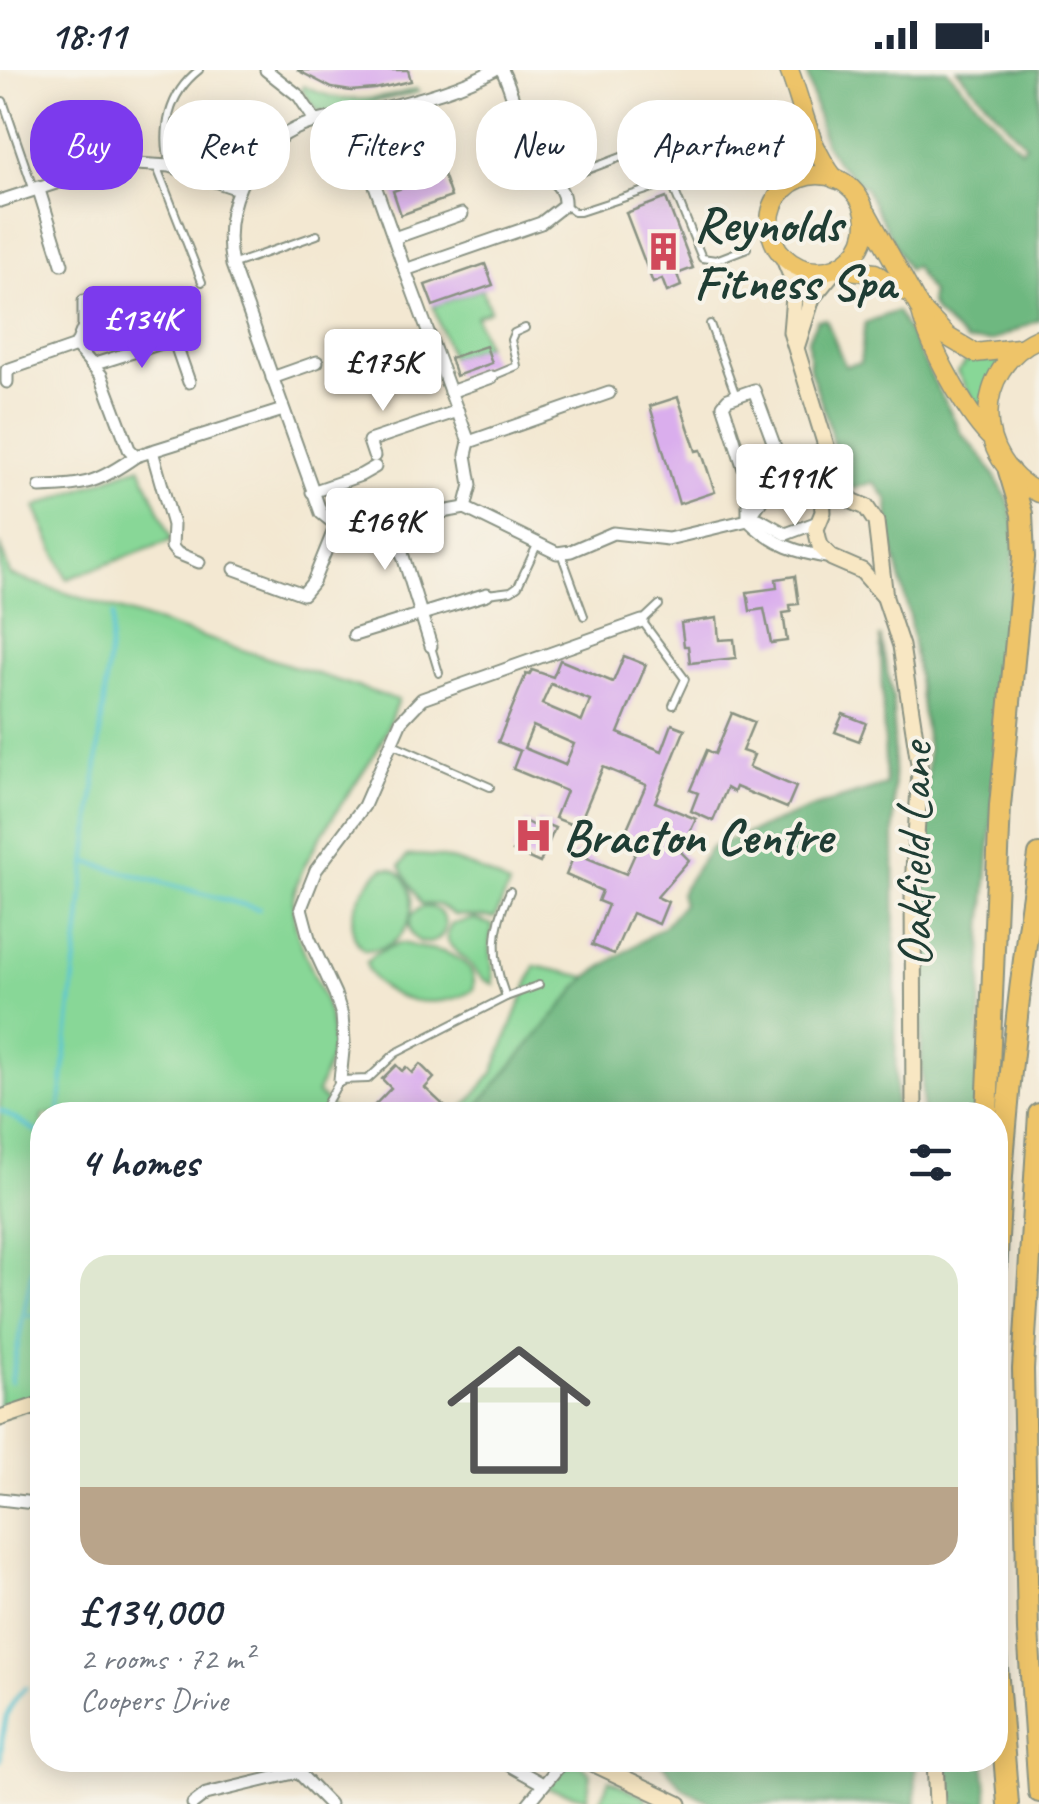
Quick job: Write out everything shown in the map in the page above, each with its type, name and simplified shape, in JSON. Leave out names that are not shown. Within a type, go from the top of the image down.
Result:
[{"type":"highway","points":[[988,1102],[1000,806],[1024,557],[1022,514],[1009,472]]},
{"type":"highway","points":[[1008,1102],[1024,948],[1039,855]]},
{"type":"highway","points":[[1039,1114],[1024,1369],[1028,1631],[1039,1792]]},
{"type":"highway","points":[[1028,1631],[1039,1443]]},
{"type":"highway","points":[[1005,1772],[1008,1804]]},
{"type":"main road","points":[[789,70],[797,100]]},
{"type":"main road","points":[[816,153],[835,179]]},
{"type":"main road","points":[[778,195],[802,178],[819,176],[847,185],[906,277],[926,331],[974,420],[989,436],[1009,472],[1039,494]]},
{"type":"main road","points":[[779,190],[771,224],[782,254],[807,268],[869,272],[915,300],[944,333],[970,351],[988,353],[1018,348],[1039,338]]},
{"type":"main road","points":[[837,269],[854,256],[863,240],[865,218],[860,201]]},
{"type":"main road","points":[[989,436],[992,396],[1018,348]]},
{"type":"street","points":[[266,70],[299,96],[310,113]]},
{"type":"street","points":[[413,100],[494,70]]},
{"type":"street","points":[[502,70],[514,100]]},
{"type":"street","points":[[143,164],[163,165]]},
{"type":"street","points":[[0,200],[30,190]]},
{"type":"street","points":[[37,190],[62,264]]},
{"type":"street","points":[[238,190],[229,230],[232,265],[312,492],[321,513],[336,525],[392,521],[465,508],[537,546],[562,553],[613,533],[668,539],[748,520],[759,520],[786,534],[840,502],[852,501]]},
{"type":"street","points":[[377,190],[469,442],[466,455],[471,486],[465,508]]},
{"type":"street","points":[[405,270],[541,223],[563,207],[565,195],[561,190]]},
{"type":"street","points":[[394,238],[462,214]]},
{"type":"street","name":"Oakfield Lane","points":[[782,254],[795,282],[791,332],[800,367],[835,476],[852,501],[872,514],[876,522],[885,598],[901,646],[920,770],[913,887],[914,1102]]},
{"type":"street","points":[[797,345],[812,298],[837,269]]},
{"type":"street","points":[[7,382],[7,370],[76,346],[84,326],[84,301]]},
{"type":"street","points":[[92,365],[174,340],[190,382]]},
{"type":"street","points":[[76,346],[101,374],[129,449],[136,456]]},
{"type":"street","points":[[272,378],[317,362]]},
{"type":"street","points":[[450,392],[492,377]]},
{"type":"street","points":[[748,520],[783,468],[756,392],[726,399],[723,405],[748,480],[748,520],[762,534],[794,551],[837,560],[866,555],[876,541]]},
{"type":"street","points":[[469,442],[609,393]]},
{"type":"street","points":[[40,487],[88,485],[114,473],[136,456],[284,410]]},
{"type":"street","points":[[312,492],[361,476],[375,461],[368,441],[458,411]]},
{"type":"street","name":"Oakfield Lane","points":[[822,435],[820,546],[837,560],[862,571],[885,598]]},
{"type":"street","points":[[152,451],[173,526],[172,547],[198,562]]},
{"type":"street","points":[[392,521],[430,646]]},
{"type":"street","points":[[235,569],[303,594],[314,582],[336,525]]},
{"type":"street","points":[[354,634],[488,594]]},
{"type":"street","points":[[340,1080],[342,1015],[309,938],[302,908],[316,870],[364,806],[401,721],[422,699],[642,622]]},
{"type":"street","points":[[0,1418],[30,1408]]},
{"type":"street","points":[[0,1499],[30,1503]]},
{"type":"street","points":[[193,1804],[206,1794],[298,1772],[329,1804]]},
{"type":"street","points":[[522,1772],[543,1784]]},
{"type":"street","points":[[528,1804],[554,1772]]},
{"type":"street","points":[[611,1772],[678,1804]]},
{"type":"street","points":[[936,1772],[937,1804]]},
{"type":"lane","points":[[175,100],[199,70]]},
{"type":"lane","points":[[3,100],[30,172]]},
{"type":"lane","points":[[155,164],[202,282]]},
{"type":"lane","points":[[563,207],[580,212],[671,182],[702,258],[716,260],[746,248]]},
{"type":"lane","points":[[232,265],[317,235]]},
{"type":"lane","points":[[710,324],[736,396]]},
{"type":"lane","points":[[492,377],[517,366],[510,340],[525,328]]},
{"type":"lane","points":[[488,594],[518,586],[537,546]]},
{"type":"lane","points":[[562,553],[584,616]]},
{"type":"lane","points":[[659,605],[642,622],[685,680],[673,705]]},
{"type":"lane","points":[[430,646],[439,673]]},
{"type":"lane","points":[[392,743],[490,787]]},
{"type":"lane","points":[[506,997],[494,948],[497,923],[510,890]]},
{"type":"lane","points":[[327,1102],[340,1080],[368,1078],[396,1053],[506,997],[539,985]]},
{"type":"green space","points":[[806,70],[947,70],[1021,150],[1026,145],[957,70],[1039,70],[1039,320],[992,341],[967,342],[936,314],[930,303],[931,293],[914,266],[908,270],[865,188],[838,164],[824,142]]},
{"type":"green space","points":[[304,86],[346,99],[373,99],[416,89],[418,92],[382,100],[310,101],[302,90]]},
{"type":"green space","points":[[482,289],[490,310],[476,316],[486,346],[451,358],[433,306]]},
{"type":"green space","points":[[897,311],[962,434],[985,460],[1009,501],[1016,532],[983,930],[977,1102],[923,1102],[928,750],[909,614],[889,535],[888,500],[874,482],[852,489],[840,472],[810,369],[808,339],[817,320],[826,319],[845,366],[860,363],[865,323]]},
{"type":"green space","points":[[969,359],[1001,360],[981,414],[957,372]]},
{"type":"green space","points":[[140,466],[172,540],[67,579],[35,507]]},
{"type":"green space","points":[[0,544],[10,575],[398,700],[377,750],[303,868],[293,903],[300,942],[329,1017],[330,1057],[317,1093],[326,1102],[30,1102],[30,1406],[0,1417]]},
{"type":"green space","points":[[880,636],[893,699],[896,1102],[481,1102],[587,977],[664,926],[683,904],[680,893],[710,848],[811,808],[886,785]]},
{"type":"green space","points":[[407,856],[433,856],[460,863],[509,886],[495,918],[454,915],[439,905],[421,904],[400,866]]},
{"type":"green space","points":[[384,868],[397,872],[406,881],[411,910],[398,938],[383,947],[364,950],[356,941],[353,918],[361,895]]},
{"type":"green space","points":[[427,907],[440,912],[445,925],[440,938],[427,943],[414,938],[409,925],[414,912]]},
{"type":"green space","points":[[474,919],[493,925],[490,941],[494,984],[480,976],[448,941],[452,924]]},
{"type":"green space","points":[[399,943],[441,951],[459,959],[471,972],[473,990],[460,997],[428,1002],[397,996],[383,988],[366,963],[374,954]]},
{"type":"green space","points":[[535,966],[587,977],[482,1102],[469,1102],[493,1073]]},
{"type":"green space","points":[[561,1772],[591,1774],[587,1798],[547,1788]]},
{"type":"green space","points":[[669,1772],[915,1772],[916,1804],[714,1804],[683,1788]]},
{"type":"green space","points":[[948,1772],[985,1772],[988,1804],[949,1804]]},
{"type":"green space","points":[[609,1780],[646,1797],[646,1804],[600,1801]]},
{"type":"building","points":[[297,70],[408,70],[411,81],[351,91],[332,88]]},
{"type":"building","points":[[449,190],[451,197],[401,215],[393,191]]},
{"type":"building","name":"Reynolds Fitness Spa","points":[[666,198],[693,268],[677,274],[681,286],[667,292],[662,279],[653,283],[626,213]]},
{"type":"building","points":[[485,264],[493,285],[433,306],[425,285]]},
{"type":"building","points":[[486,346],[492,363],[456,376],[450,358]]},
{"type":"building","points":[[678,397],[715,492],[679,504],[650,406]]},
{"type":"building","points":[[795,576],[799,604],[790,605],[791,612],[783,613],[787,641],[771,643],[764,609],[750,611],[747,592],[777,588],[776,579]]},
{"type":"building","points":[[717,618],[719,640],[734,639],[736,658],[690,663],[681,623]]},
{"type":"building","name":"Bracton Centre","points":[[624,656],[646,665],[618,733],[662,751],[672,724],[685,729],[655,802],[696,819],[681,852],[689,860],[657,897],[668,902],[659,924],[632,913],[614,954],[592,945],[608,905],[598,901],[602,891],[566,875],[575,853],[626,874],[638,847],[628,843],[631,836],[625,833],[646,785],[603,767],[578,827],[555,818],[566,791],[513,769],[520,751],[498,742],[526,674],[532,670],[553,677],[560,660],[613,682]],"holes":[[[551,684],[590,700],[582,721],[542,704]],[[533,726],[574,744],[565,765],[524,748]]]},
{"type":"building","points":[[732,713],[754,722],[742,751],[754,755],[749,767],[796,787],[787,808],[736,787],[734,792],[727,788],[713,821],[691,811],[698,793],[690,790],[707,750],[715,754]]},
{"type":"building","points":[[843,714],[866,723],[859,741],[835,732]]},
{"type":"building","points":[[538,821],[555,828],[540,863],[513,851],[526,822],[536,827]]},
{"type":"building","points":[[420,1064],[434,1078],[425,1088],[440,1102],[378,1102],[391,1088],[382,1079],[396,1065],[412,1073]]},
{"type":"waterway","points":[[60,1102],[113,616]]},
{"type":"waterway","points":[[87,862],[259,909]]},
{"type":"waterway","points":[[0,1110],[30,1128]]},
{"type":"waterway","points":[[11,1382],[30,1281]]},
{"type":"waterway","points":[[24,1315],[30,1315]]},
{"type":"waterway","points":[[0,1761],[8,1712],[26,1687]]},
{"type":"place","name":"Reynolds Fitness Spa","points":[[664,252]]},
{"type":"place","name":"Bracton Centre","points":[[533,835]]}]
